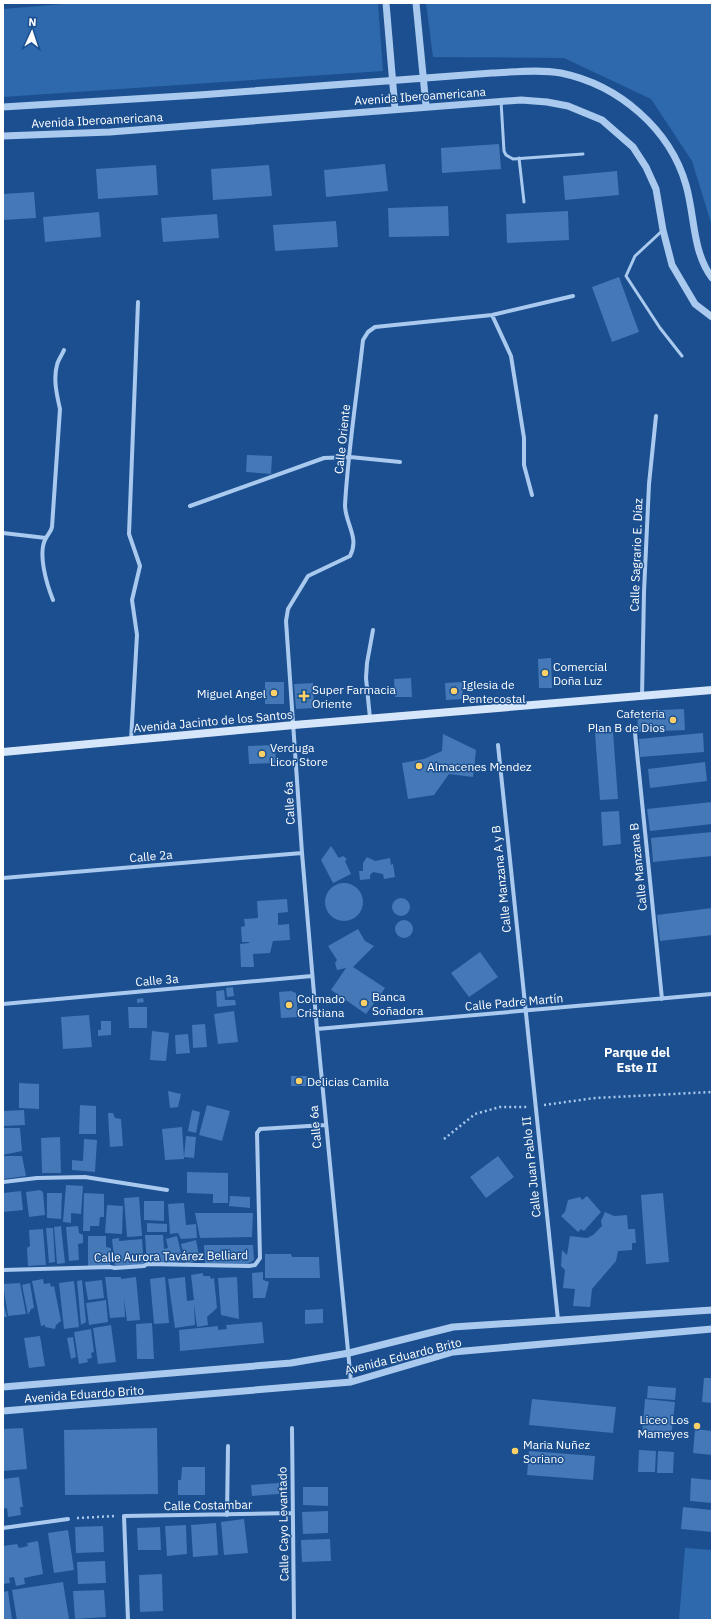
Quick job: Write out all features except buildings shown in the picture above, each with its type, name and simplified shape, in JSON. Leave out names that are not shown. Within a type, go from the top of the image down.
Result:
[{"type":"main road","name":"Avenida Jacinto de los Santos","points":[[3,752],[294,725],[712,690]]},
{"type":"street","points":[[386,3],[395,109]]},
{"type":"street","points":[[416,3],[426,106]]},
{"type":"street","name":"Avenida Iberoamericana","points":[[3,107],[536,71],[561,73],[583,79],[602,87],[626,102],[648,121],[664,140],[678,164],[686,184],[696,243],[701,259],[712,278]]},
{"type":"street","name":"Avenida Iberoamericana","points":[[3,136],[110,132],[502,101],[521,100],[547,102],[568,106],[602,120],[633,147],[646,167],[656,189],[663,230],[672,264],[695,304],[712,317]]},
{"type":"street","name":"Calle Oriente","points":[[294,725],[286,621],[288,609],[308,576],[350,556],[353,550],[354,541],[345,508],[363,340],[368,332],[375,327],[492,315],[573,296]]},
{"type":"street","points":[[131,741],[137,635],[132,600],[140,566],[129,534],[138,302]]},
{"type":"street","points":[[492,315],[511,356],[524,438],[524,465],[532,495]]},
{"type":"street","points":[[52,600],[47,583],[43,547],[52,527],[60,409],[57,394],[56,374],[57,364],[64,350]]},
{"type":"street","name":"Calle Sagrario E. Díaz","points":[[642,696],[648,492],[656,416]]},
{"type":"street","points":[[190,506],[324,458],[350,458],[400,462]]},
{"type":"street","points":[[3,533],[46,538]]},
{"type":"street","points":[[370,719],[366,678],[373,630]]},
{"type":"street","name":"Calle 6a","points":[[294,725],[312,976],[325,1125],[351,1382]]},
{"type":"street","name":"Calle Manzana B","points":[[635,733],[662,999]]},
{"type":"street","name":"Calle Manzana A y B","points":[[498,745],[525,1012]]},
{"type":"street","name":"Calle 2a","points":[[3,878],[302,852]]},
{"type":"street","name":"Calle 3a","points":[[3,1004],[312,976]]},
{"type":"street","name":"Calle Padre Martín","points":[[317,1029],[525,1012],[712,994]]},
{"type":"street","name":"Calle Juan Pablo II","points":[[525,1012],[558,1320]]},
{"type":"street","name":"Calle Aurora Tavárez Belliard","points":[[3,1270],[115,1268],[144,1266],[147,1264],[249,1266],[255,1264],[260,1258],[256,1132],[260,1129],[325,1125]]},
{"type":"street","points":[[3,1182],[37,1178],[85,1177],[167,1190]]},
{"type":"street","name":"Avenida Eduardo Brito","points":[[3,1387],[292,1363],[349,1353],[453,1327],[712,1310]]},
{"type":"street","name":"Avenida Eduardo Brito","points":[[3,1412],[351,1382],[454,1352],[712,1329]]},
{"type":"street","name":"Calle Cayo Levantado","points":[[292,1428],[294,1620]]},
{"type":"street","points":[[227,1515],[228,1446]]},
{"type":"street","name":"Calle Costambar","points":[[124,1516],[292,1513]]},
{"type":"street","points":[[124,1516],[128,1620]]},
{"type":"street","points":[[3,1528],[68,1519]]},
{"type":"lane","points":[[502,101],[504,151],[506,155],[513,159],[583,154]]},
{"type":"lane","points":[[519,158],[524,202]]},
{"type":"lane","points":[[663,230],[635,256],[626,276],[660,328],[682,356]]},
{"type":"path","points":[[444,1139],[475,1114],[500,1107],[535,1107],[595,1098],[712,1092]]},
{"type":"path","points":[[68,1519],[124,1516]]},
{"type":"shaded area","points":[[76,3],[378,3],[383,71],[3,97],[3,9]]},
{"type":"shaded area","points":[[426,3],[712,3],[712,226],[692,161],[651,99],[564,58],[433,57]]},
{"type":"shaded area","points":[[685,1548],[712,1550],[712,1620],[679,1620]]},
{"type":"place","name":"Comercial Doña Luz","points":[[545,673]]},
{"type":"place","name":"Iglesia de Pentecostal","points":[[454,691]]},
{"type":"place","name":"Miguel Angel","points":[[274,693]]},
{"type":"place","name":"Super Farmacia Oriente","points":[[304,696]]},
{"type":"place","name":"Cafeteria Plan B de Dios","points":[[673,720]]},
{"type":"place","name":"Verduga Licor Store","points":[[262,754]]},
{"type":"place","name":"Almacenes Mendez","points":[[419,766]]},
{"type":"place","name":"Banca Soñadora","points":[[364,1003]]},
{"type":"place","name":"Colmado Cristiana","points":[[289,1005]]},
{"type":"place","name":"Delicias Camila","points":[[299,1081]]},
{"type":"place","name":"Liceo Los Mameyes","points":[[697,1426]]},
{"type":"place","name":"Maria Nuñez Soriano","points":[[515,1451]]},
{"type":"district","name":"Parque del Este II","points":[[637,1060]]}]
